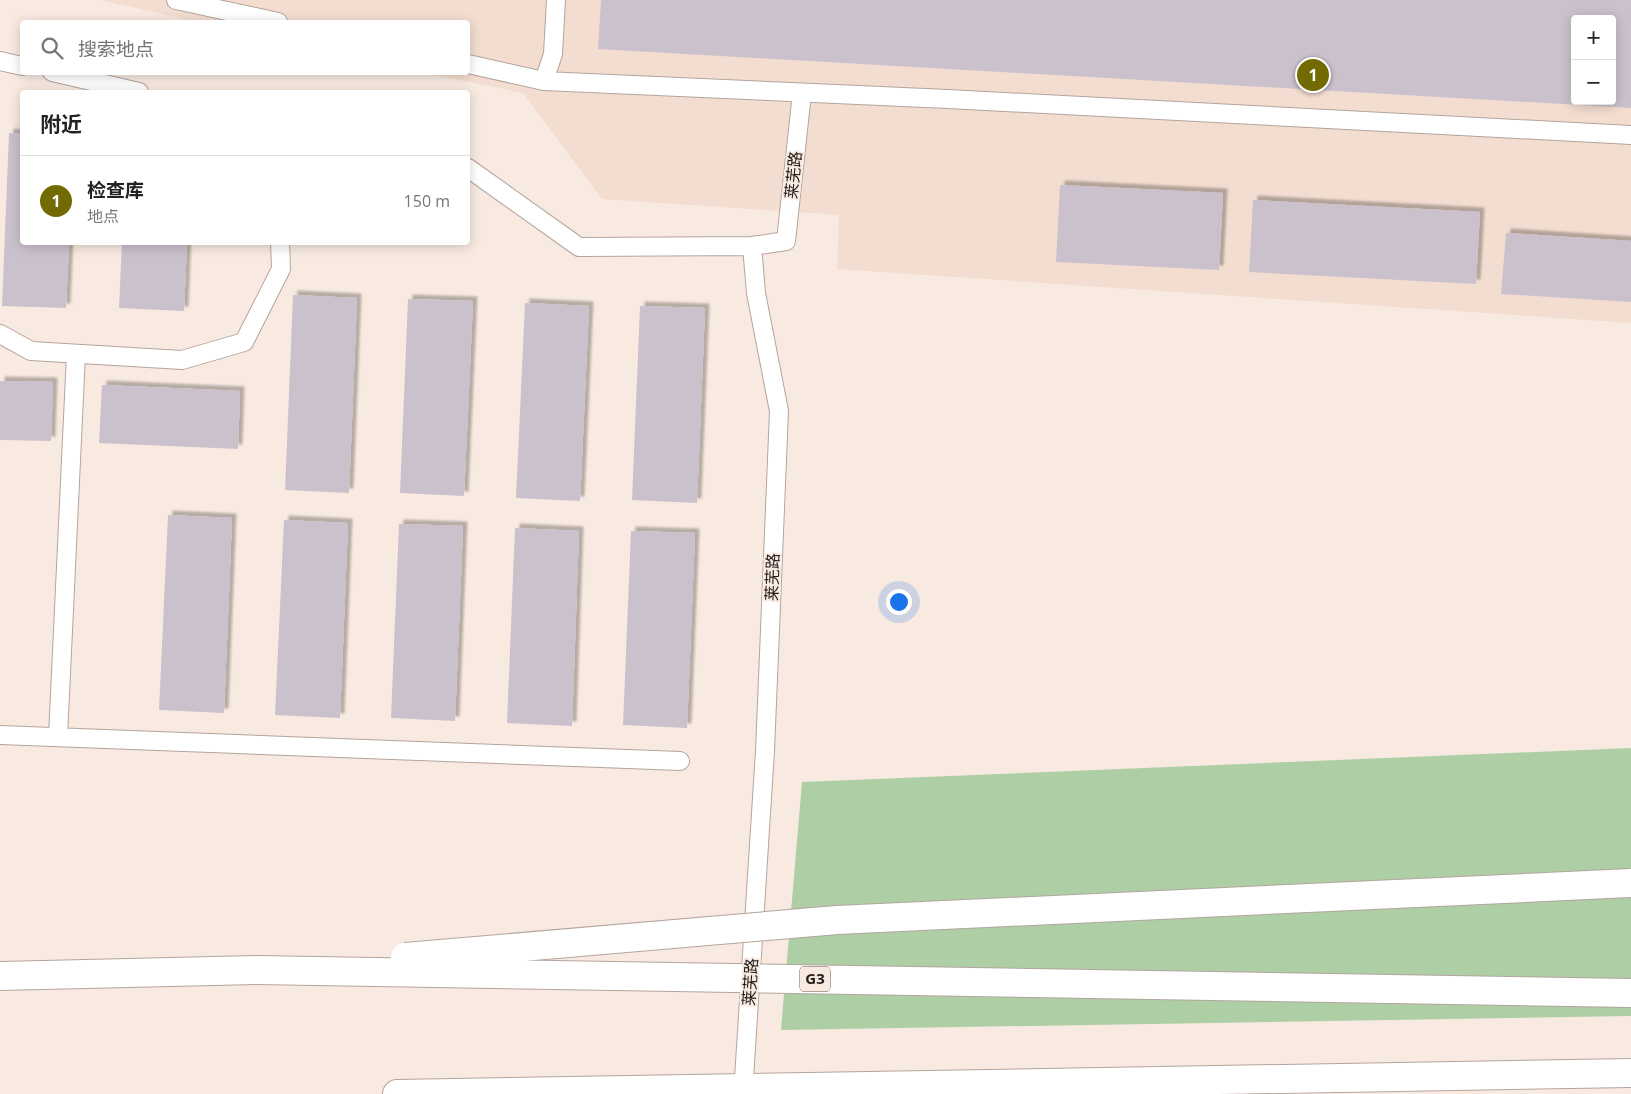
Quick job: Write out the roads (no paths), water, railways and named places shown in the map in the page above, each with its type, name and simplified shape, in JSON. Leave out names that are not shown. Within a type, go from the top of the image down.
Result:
[{"type":"highway","points":[[256,970],[837,920],[1631,883]]},
{"type":"highway","name":"G3","points":[[0,976],[256,970],[1631,993]]},
{"type":"highway","points":[[397,1094],[1631,1073]]},
{"type":"lane","points":[[176,0],[269,20]]},
{"type":"lane","points":[[544,81],[553,54],[556,0]]},
{"type":"lane","points":[[0,61],[20,66]]},
{"type":"lane","points":[[470,64],[544,81],[1631,135]]},
{"type":"lane","points":[[65,75],[130,90]]},
{"type":"lane","name":"莱芜路","points":[[743,1094],[765,751],[779,411],[756,293],[752,246],[786,241],[802,93]]},
{"type":"lane","points":[[470,169],[579,248],[752,246]]},
{"type":"lane","points":[[0,334],[31,351],[182,360],[244,342],[280,269],[280,245]]},
{"type":"lane","points":[[58,737],[76,354]]},
{"type":"lane","points":[[0,735],[680,761]]},
{"type":"place","name":"检查库","points":[[1313,75]]}]
